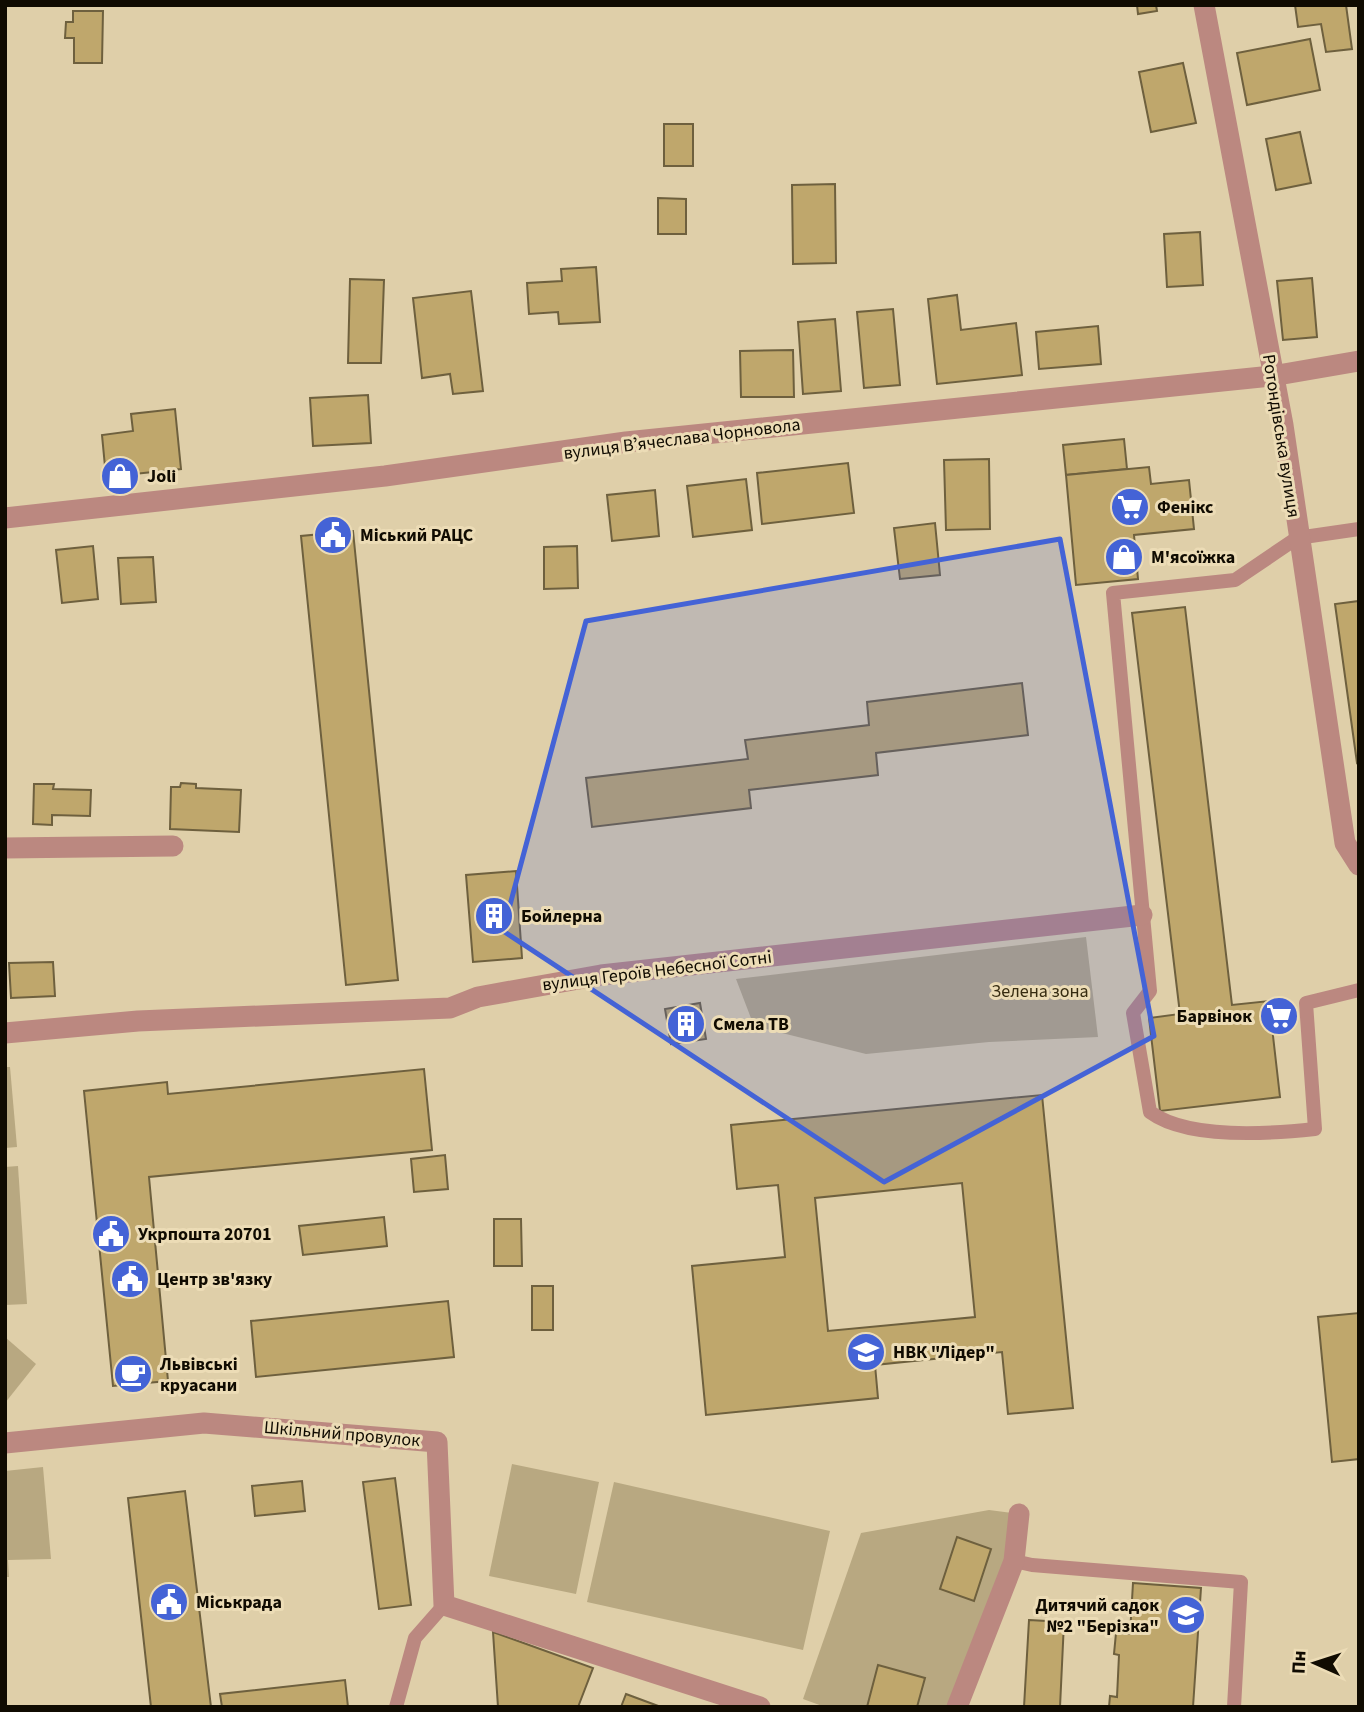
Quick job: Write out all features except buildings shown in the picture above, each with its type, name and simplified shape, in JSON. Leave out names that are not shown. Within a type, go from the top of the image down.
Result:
[{"type":"street","name":"Ротондівська вулиця","points":[[1204,5],[1283,425],[1297,538],[1345,843],[1359,865]]},
{"type":"street","name":"вулиця Вʼячеслава Чорновола","points":[[5,518],[385,476],[626,442],[1272,376],[1359,361]]},
{"type":"street","points":[[5,848],[173,846]]},
{"type":"street","name":"вулиця Героїв Небесної Сотні","points":[[5,1034],[138,1021],[450,1009],[478,997],[601,975],[1142,915]]},
{"type":"street","name":"Шкільний провулок","points":[[5,1443],[204,1423],[437,1442],[444,1605]]},
{"type":"street","points":[[957,1707],[1014,1561],[1019,1514]]},
{"type":"street","points":[[444,1605],[760,1707]]},
{"type":"lane","points":[[1359,529],[1297,538],[1235,580],[1112,593],[1150,991],[1133,1013],[1150,1112],[1165,1123],[1255,1135],[1315,1129],[1306,1003],[1359,990]]},
{"type":"lane","points":[[1014,1561],[1032,1565],[1241,1582],[1234,1707]]},
{"type":"lane","points":[[396,1707],[415,1638],[444,1605]]},
{"type":"highlighted area","points":[[1060,539],[1154,1036],[884,1182],[503,931],[586,621]]},
{"type":"green space","name":"Зелена зона","points":[[1086,937],[1098,1037],[989,1042],[866,1054],[754,1026],[736,979]]},
{"type":"green space","points":[[5,1067],[10,1067],[17,1147],[5,1148]]},
{"type":"green space","points":[[18,1166],[27,1304],[5,1305],[5,1167]]},
{"type":"green space","points":[[5,1337],[36,1364],[5,1403]]},
{"type":"green space","points":[[512,1464],[599,1482],[576,1594],[489,1576]]},
{"type":"green space","points":[[43,1467],[51,1559],[8,1560],[9,1577],[5,1577],[5,1471]]},
{"type":"green space","points":[[614,1482],[830,1531],[803,1650],[587,1602]]},
{"type":"green space","points":[[989,1510],[1019,1514],[957,1707],[825,1707],[803,1699],[861,1533]]},
{"type":"place","name":"Joli","points":[[120,476]]},
{"type":"place","name":"Фенікс","points":[[1130,507]]},
{"type":"place","name":"Міський РАЦС","points":[[333,535]]},
{"type":"place","name":"М'ясоїжка","points":[[1124,557]]},
{"type":"place","name":"Бойлерна","points":[[494,916]]},
{"type":"place","name":"Барвінок","points":[[1279,1016]]},
{"type":"place","name":"Смела ТВ","points":[[686,1024]]},
{"type":"place","name":"Укрпошта 20701","points":[[111,1234]]},
{"type":"place","name":"Центр зв'язку","points":[[130,1279]]},
{"type":"place","name":"НВК \"Лідер\"","points":[[866,1352]]},
{"type":"place","name":"Львівські круасани","points":[[133,1374]]},
{"type":"place","name":"Міськрада","points":[[169,1602]]},
{"type":"place","name":"Дитячий садок №2 \"Берізка\"","points":[[1186,1615]]}]
